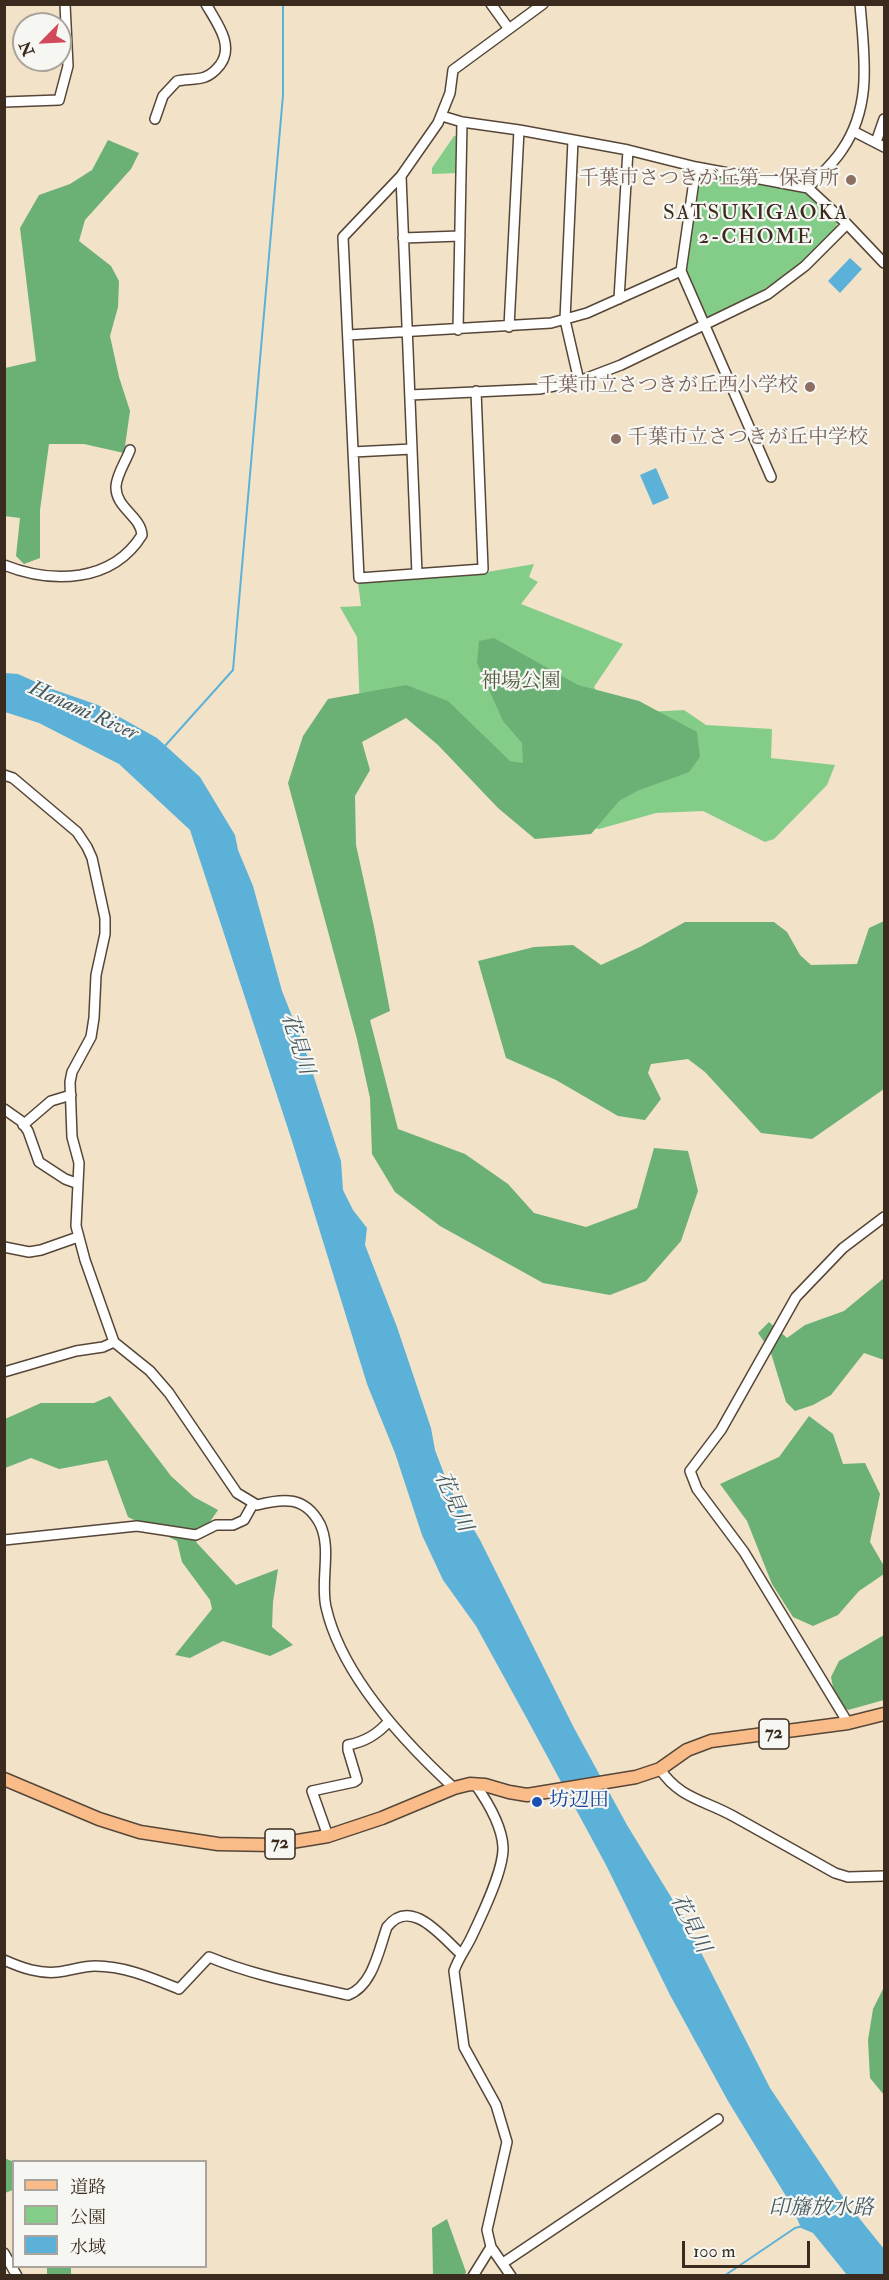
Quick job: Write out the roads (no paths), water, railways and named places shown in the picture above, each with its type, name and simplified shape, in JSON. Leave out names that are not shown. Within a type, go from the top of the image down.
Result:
[{"type":"main road","name":"72","points":[[4,1779],[99,1819],[157,1836],[194,1842],[273,1845],[328,1836],[382,1818],[454,1788],[475,1784],[516,1794],[535,1794],[616,1781],[660,1769],[687,1750],[711,1741],[848,1724],[885,1714]]},
{"type":"street","points":[[4,102],[59,100],[68,66],[65,4]]},
{"type":"street","points":[[155,120],[163,96],[177,81],[205,77],[214,72],[222,62],[226,49],[224,36],[206,4]]},
{"type":"street","points":[[491,4],[509,29]]},
{"type":"street","points":[[476,391],[483,568],[359,578],[343,237],[401,176],[442,116],[450,93],[453,70],[543,4]]},
{"type":"street","points":[[808,188],[841,152],[854,131],[865,92],[865,59],[860,4]]},
{"type":"street","points":[[442,116],[462,122],[628,150],[696,167],[808,188],[885,263]]},
{"type":"street","points":[[854,131],[880,144],[885,119]]},
{"type":"street","points":[[458,330],[462,122]]},
{"type":"street","points":[[509,327],[519,130]]},
{"type":"street","points":[[573,140],[565,320],[579,381]]},
{"type":"street","points":[[618,299],[628,150]]},
{"type":"street","points":[[696,167],[681,272],[771,477]]},
{"type":"street","points":[[401,176],[417,574]]},
{"type":"street","points":[[410,394],[539,389],[579,381],[621,365],[704,323],[748,305],[778,288],[805,267],[848,225]]},
{"type":"street","points":[[403,238],[460,236]]},
{"type":"street","points":[[348,335],[509,327],[565,320],[681,272]]},
{"type":"street","points":[[352,452],[412,448]]},
{"type":"street","points":[[4,565],[37,574],[75,576],[96,572],[127,555],[142,536],[140,524],[123,505],[116,487],[130,450]]},
{"type":"street","points":[[4,775],[14,778],[77,832],[92,858],[105,918],[105,933],[96,975],[91,1037],[72,1072],[71,1095],[72,1137],[79,1163],[76,1183],[76,1226],[114,1342],[150,1371],[169,1394],[237,1493],[253,1504],[276,1500],[295,1500],[307,1508],[320,1525],[324,1541],[325,1605],[351,1668],[389,1721],[417,1753],[454,1788]]},
{"type":"street","points":[[23,1125],[51,1101],[71,1095]]},
{"type":"street","points":[[4,1109],[13,1114],[28,1131],[39,1162],[65,1179],[76,1183]]},
{"type":"street","points":[[848,1724],[744,1552],[697,1489],[690,1471],[721,1430],[796,1297],[843,1248],[885,1217]]},
{"type":"street","points":[[4,1247],[29,1252],[41,1251],[78,1237]]},
{"type":"street","points":[[4,1372],[76,1351],[103,1347],[114,1342]]},
{"type":"street","points":[[4,1540],[137,1526],[196,1534],[216,1525],[233,1525],[244,1520],[253,1504]]},
{"type":"street","points":[[328,1836],[312,1791],[357,1780],[348,1745],[360,1743],[389,1721]]},
{"type":"street","points":[[660,1769],[669,1783],[687,1796],[722,1810],[835,1874],[848,1877],[885,1876]]},
{"type":"street","points":[[475,1784],[498,1828],[504,1845],[503,1858],[480,1918],[454,1971],[464,2047],[496,2105],[507,2142],[487,2230],[491,2247],[511,2276]]},
{"type":"street","points":[[4,1960],[41,1973],[93,1966],[119,1968],[145,1975],[179,1989],[209,1957],[272,1979],[348,1995],[357,1992],[365,1984],[387,1927],[393,1919],[402,1915],[416,1916],[462,1954]]},
{"type":"street","points":[[503,2263],[718,2119]]},
{"type":"street","points":[[473,2276],[491,2247]]},
{"type":"street","points":[[4,2253],[12,2267]]},
{"type":"water","points":[[850,258],[862,269],[840,293],[828,281]]},
{"type":"water","points":[[656,468],[669,498],[653,505],[640,475]]},
{"type":"water","name":"印旛放水路","points":[[4,673],[18,674],[49,688],[98,705],[157,738],[200,777],[235,835],[238,850],[253,886],[282,991],[305,1049],[341,1161],[343,1190],[353,1210],[367,1228],[365,1245],[397,1327],[431,1428],[435,1450],[449,1487],[480,1540],[574,1728],[627,1825],[682,1915],[770,2088],[847,2203],[884,2249],[884,2275],[847,2275],[813,2233],[801,2228],[792,2206],[728,2101],[670,1995],[606,1865],[476,1626],[443,1580],[422,1535],[395,1453],[367,1384],[292,1141],[190,830],[119,764],[39,723],[5,712]]},
{"type":"waterway","points":[[164,747],[233,670],[283,95],[283,4]]},
{"type":"waterway","points":[[724,2276],[795,2228],[803,2226]]},
{"type":"place","name":"千葉市さつきが丘第一保育所","points":[[851,180]]},
{"type":"place","name":"千葉市立さつきが丘西小学校","points":[[810,387]]},
{"type":"place","name":"千葉市立さつきが丘中学校","points":[[616,439]]},
{"type":"place","name":"坊辺田","points":[[537,1802]]},
{"type":"district","name":"SATSUKIGAOKA 2-CHOME","points":[[756,226]]},
{"type":"park label","name":"神場公園","points":[[521,683]]},
{"type":"water label","name":"Hanami River","points":[[83,712]]},
{"type":"water label","name":"花見川","points":[[296,1044]]},
{"type":"water label","name":"花見川","points":[[452,1502]]},
{"type":"water label","name":"花見川","points":[[689,1924]]}]
